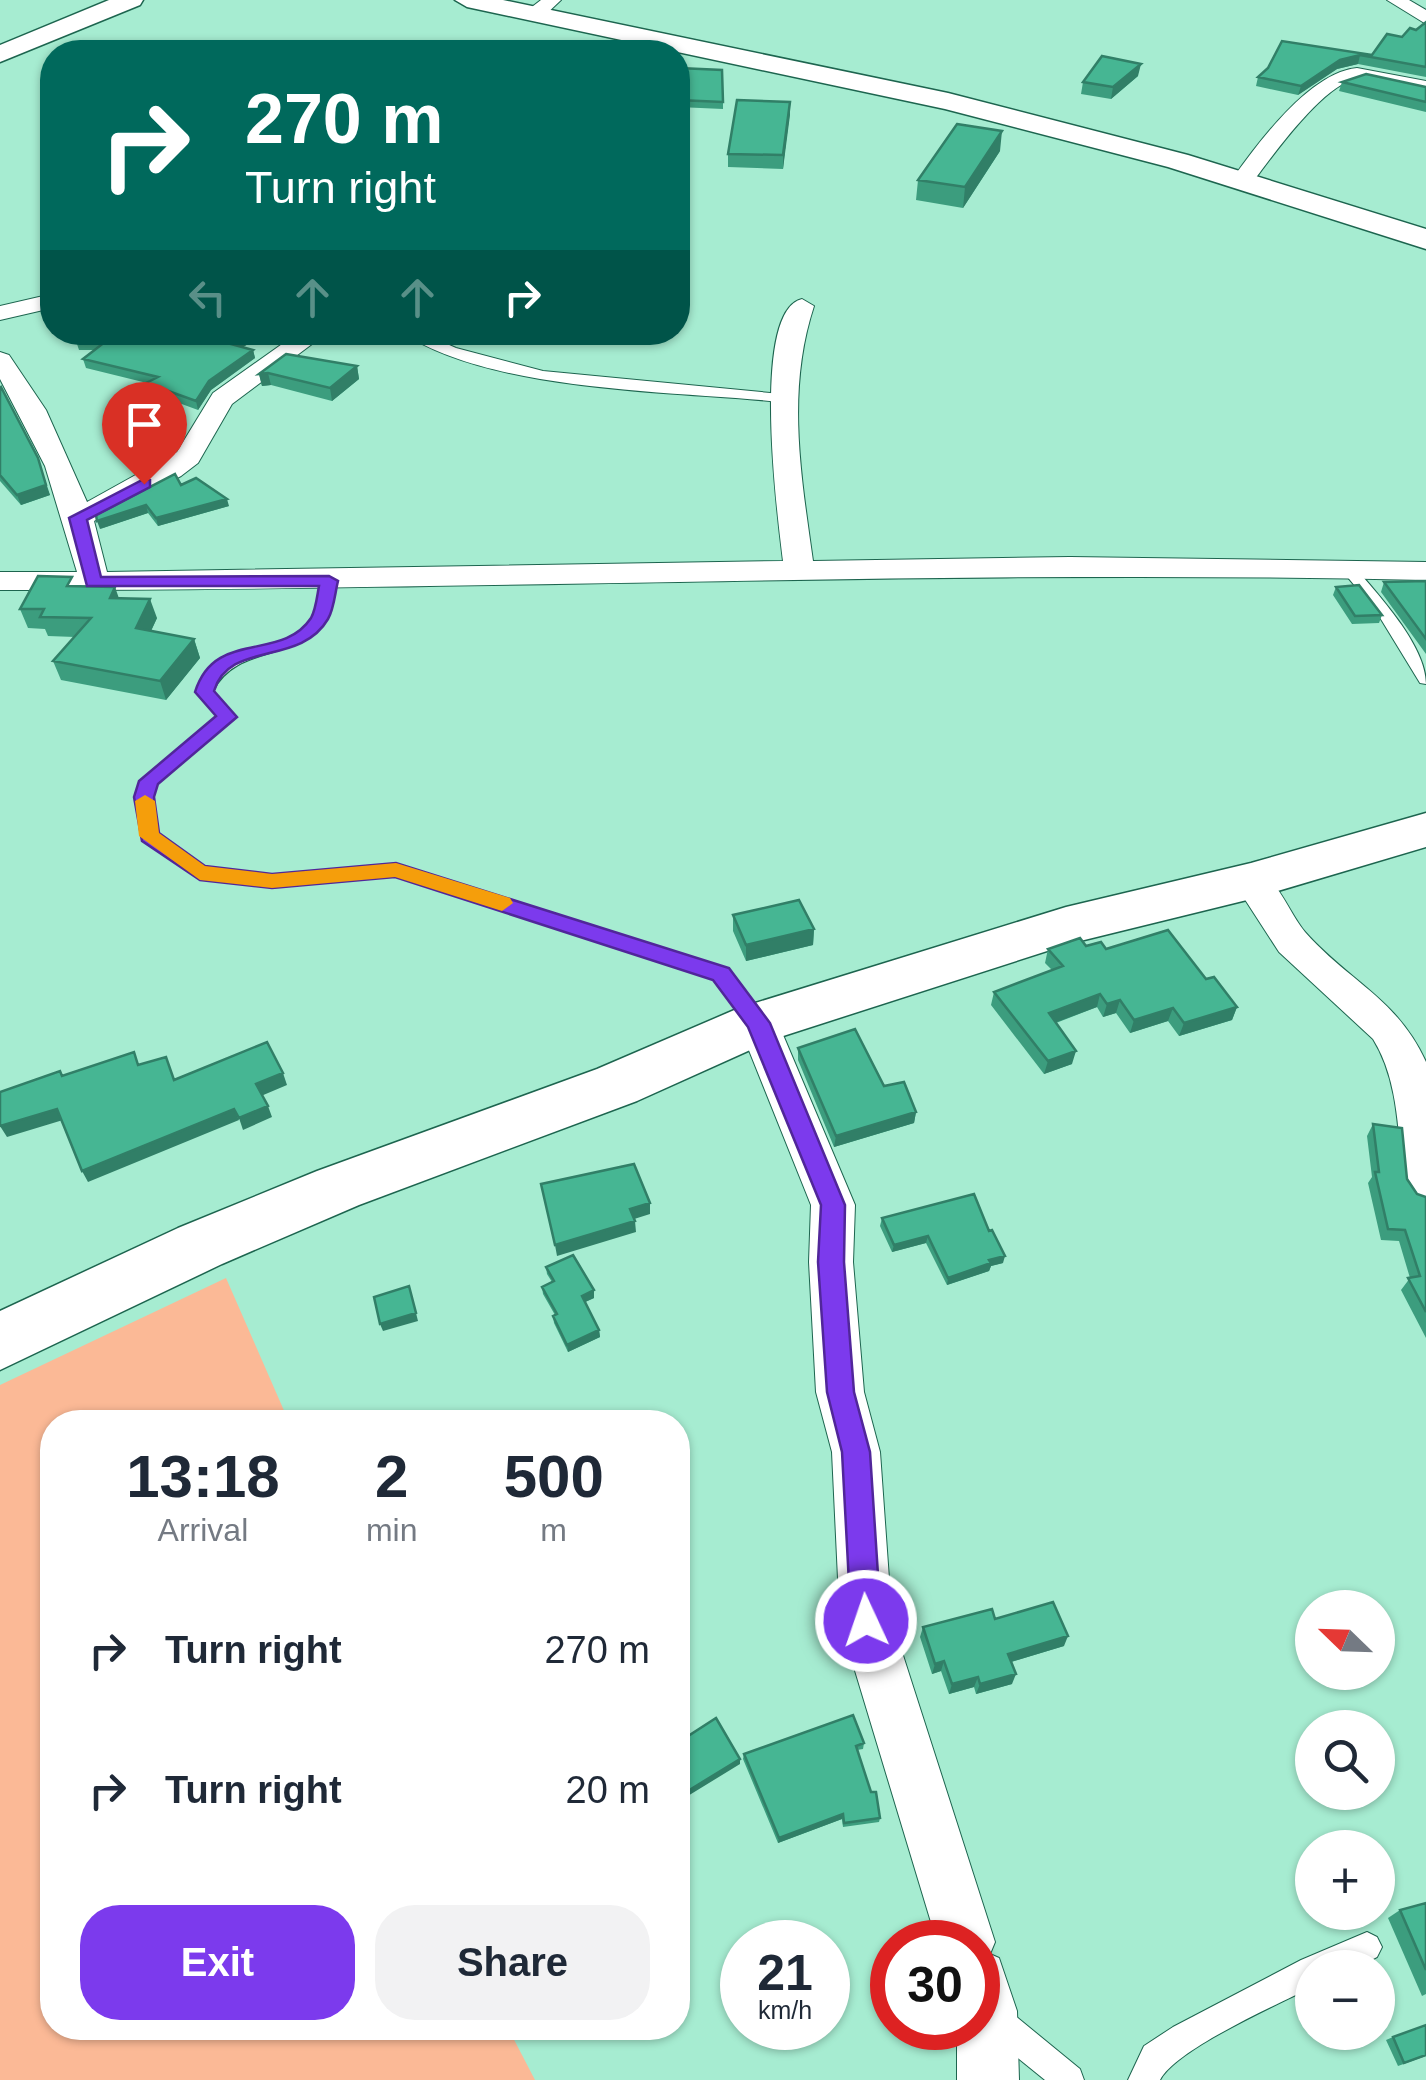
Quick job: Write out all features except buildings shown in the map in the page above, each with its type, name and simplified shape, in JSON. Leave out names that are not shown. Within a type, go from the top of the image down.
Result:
[{"type":"street","points":[[0,54],[131,0]]},
{"type":"street","points":[[467,0],[544,7],[686,40]]},
{"type":"street","points":[[1396,0],[1426,18]]},
{"type":"street","points":[[690,41],[930,97],[1242,181],[1426,239]]},
{"type":"street","points":[[1242,181],[1268,145],[1337,78],[1360,75],[1426,87]]},
{"type":"street","points":[[0,313],[40,304]]},
{"type":"street","points":[[799,569],[781,398],[789,337],[802,306]]},
{"type":"street","points":[[78,518],[180,464],[222,399],[297,345]]},
{"type":"street","points":[[0,360],[40,428],[78,518],[94,582]]},
{"type":"street","points":[[0,582],[329,581],[799,569],[1266,566],[1426,571]]},
{"type":"street","points":[[0,1342],[200,1246],[321,1195],[492,1128],[617,1085],[758,1023],[1066,926],[1251,881],[1426,830]]},
{"type":"street","points":[[1251,881],[1292,942],[1387,1028],[1399,1047],[1410,1072],[1426,1189]]},
{"type":"street","points":[[758,1023],[833,1205],[831,1262],[839,1374],[856,1452],[866,1621],[959,1920]]},
{"type":"street","points":[[986,2050],[988,2080]]},
{"type":"lane","points":[[441,345],[573,380],[781,398]]},
{"type":"lane","points":[[1348,568],[1382,610],[1426,679]]},
{"type":"lane","points":[[329,581],[320,618],[304,635],[286,646],[245,653],[223,663],[209,676],[204,692],[228,717],[149,781],[144,797],[149,836],[200,872],[272,881],[396,870],[721,974],[758,1023]]},
{"type":"lane","points":[[1360,1950],[1367,1947]]},
{"type":"lane","points":[[1143,2080],[1155,2058],[1184,2038],[1295,1980]]},
{"type":"lane","points":[[1000,2013],[1069,2080]]},
{"type":"shaded area","points":[[226,1278],[284,1410],[40,1410],[40,2040],[514,2040],[535,2080],[0,2080],[0,1385]]},
{"type":"slow traffic","points":[[145,801],[149,836],[200,872],[272,881],[396,870],[502,903]]},
{"type":"route","points":[[144,484],[78,518],[94,582],[329,581],[320,618],[304,635],[286,646],[245,653],[223,663],[209,676],[204,692],[228,717],[149,781],[144,797],[149,836],[200,872],[272,881],[396,870],[721,974],[758,1023],[833,1205],[831,1262],[840,1392],[856,1452],[866,1621]]}]
